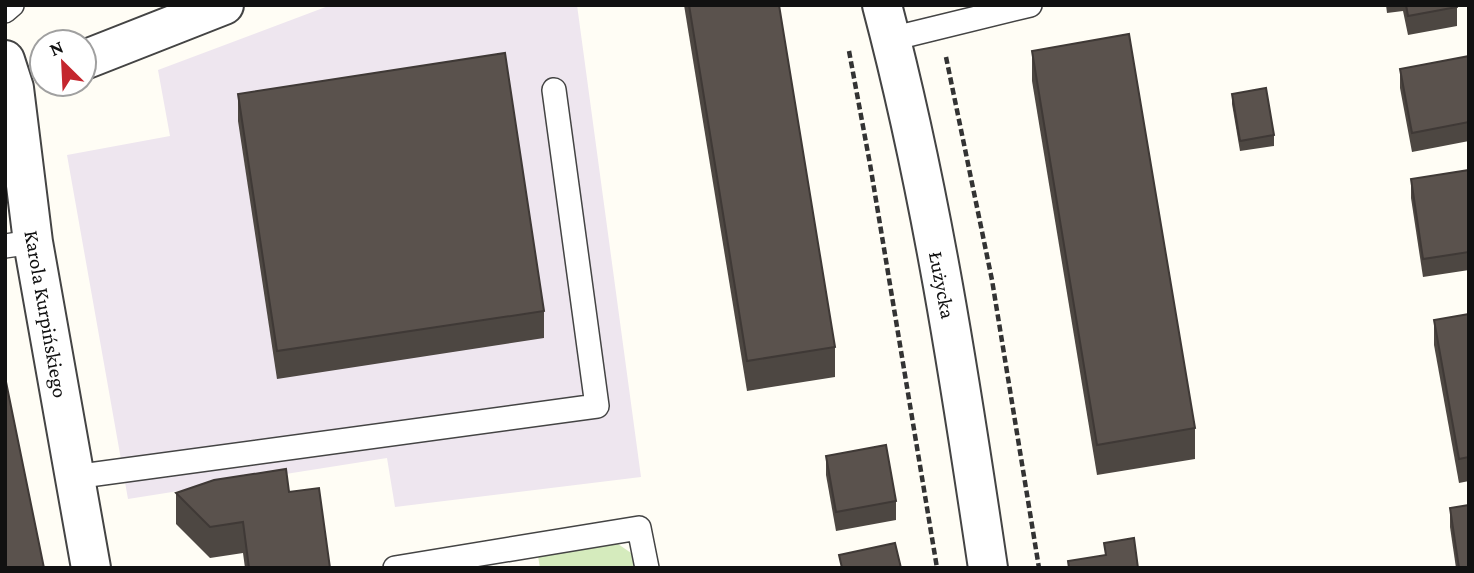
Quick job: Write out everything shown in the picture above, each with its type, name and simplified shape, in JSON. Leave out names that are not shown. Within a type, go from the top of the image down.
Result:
[{"type":"street","points":[[98,54],[224,5]]},
{"type":"street","name":"Łużycka","points":[[886,22],[906,96],[957,361],[988,568]]},
{"type":"street","name":"Karola Kurpińskiego","points":[[20,75],[19,244],[74,477],[91,568]]},
{"type":"lane","points":[[5,11],[12,5]]},
{"type":"lane","points":[[886,22],[939,27],[1030,5]]},
{"type":"lane","points":[[74,477],[597,406],[554,90]]},
{"type":"lane","points":[[395,568],[485,560],[639,528],[647,568]]},
{"type":"path","points":[[939,27],[992,280],[1039,568]]},
{"type":"path","points":[[847,43],[870,164],[937,568]]},
{"type":"shaded area","points":[[331,5],[577,5],[641,477],[395,507],[387,458],[128,499],[67,155],[170,136],[158,70]]},
{"type":"green space","points":[[618,544],[634,555],[636,568],[540,568],[538,556]]},
{"type":"building","points":[[689,5],[779,5],[835,347],[747,361]]},
{"type":"building","points":[[1406,5],[1457,5],[1457,7],[1408,16]]},
{"type":"building","points":[[1129,34],[1195,428],[1097,445],[1032,51]]},
{"type":"building","points":[[505,53],[544,311],[277,351],[238,94]]},
{"type":"building","points":[[1469,56],[1469,122],[1412,133],[1400,69]]},
{"type":"building","points":[[1266,88],[1274,135],[1240,141],[1232,94]]},
{"type":"building","points":[[1469,170],[1469,252],[1423,259],[1411,179]]},
{"type":"building","points":[[1469,314],[1469,457],[1459,459],[1434,320]]},
{"type":"building","points":[[5,377],[44,568],[5,568]]},
{"type":"building","points":[[886,445],[896,501],[836,512],[826,456]]},
{"type":"building","points":[[286,469],[289,492],[319,488],[330,568],[249,568],[243,522],[210,527],[176,493],[214,480]]},
{"type":"building","points":[[1469,505],[1469,568],[1459,568],[1450,508]]},
{"type":"building","points":[[1134,538],[1138,568],[1069,568],[1068,561],[1106,555],[1104,543]]},
{"type":"building","points":[[895,543],[901,568],[842,568],[839,555]]}]
